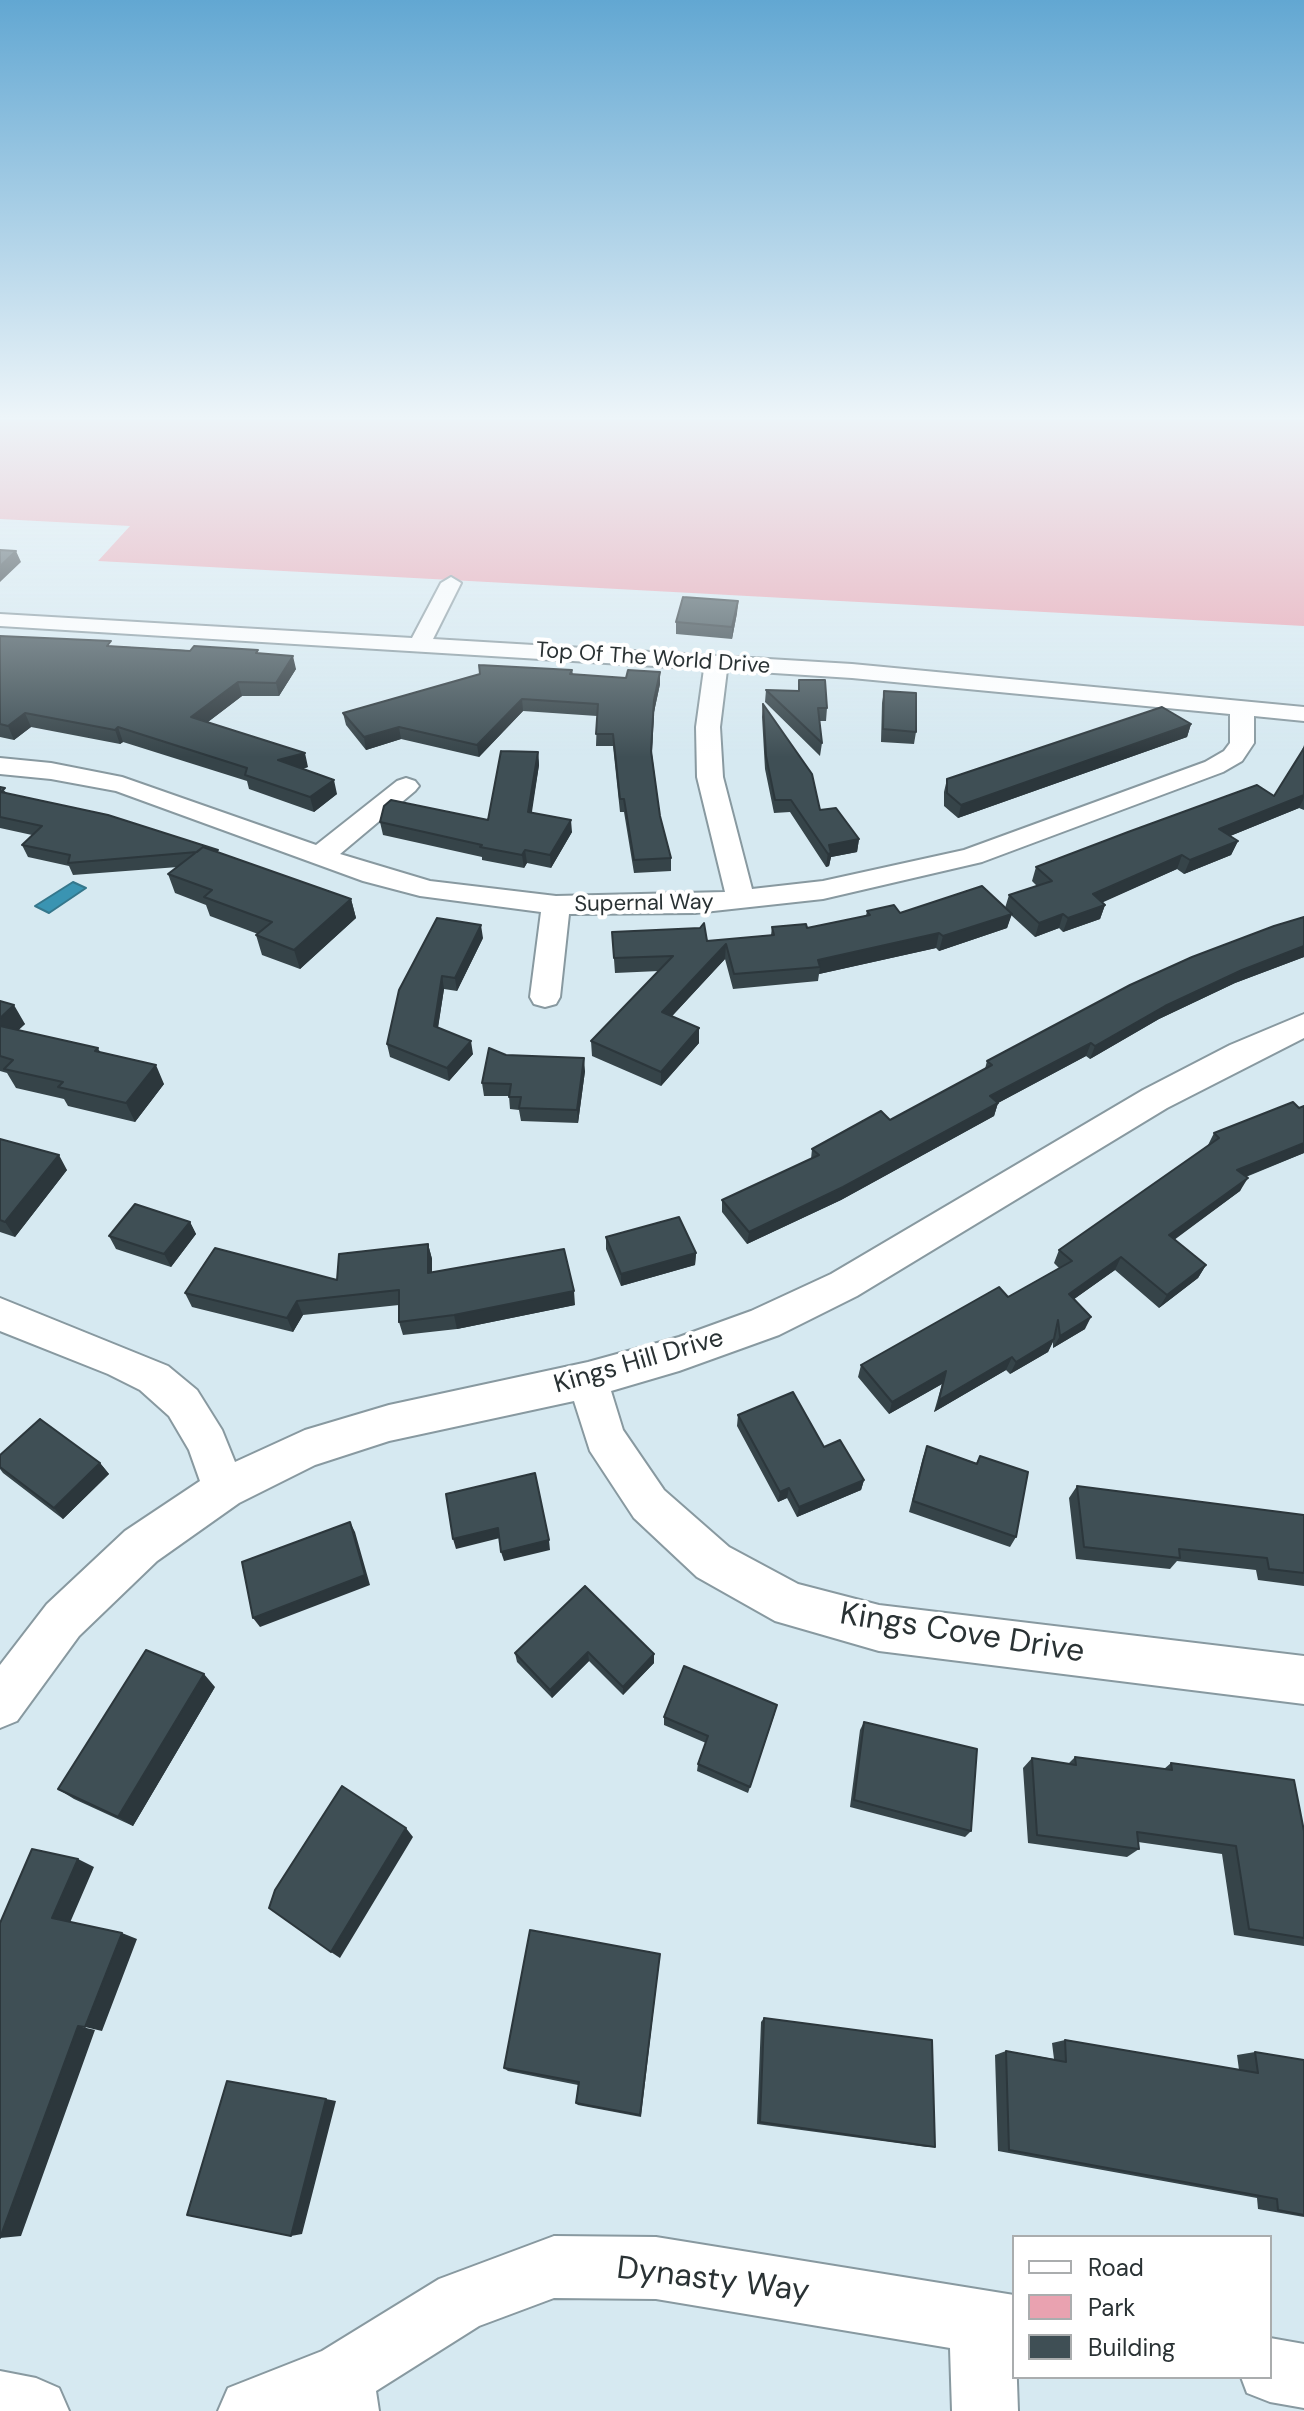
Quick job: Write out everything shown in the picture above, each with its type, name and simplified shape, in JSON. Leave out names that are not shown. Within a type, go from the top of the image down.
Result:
[{"type":"street","points":[[419,645],[451,583]]},
{"type":"street","name":"Top Of The World Drive","points":[[0,620],[864,672],[1304,714]]},
{"type":"street","points":[[716,663],[708,727],[710,777],[741,900]]},
{"type":"street","name":"Supernal Way","points":[[0,766],[51,771],[122,785],[320,856],[430,890],[556,905],[646,906],[741,900],[823,890],[972,856],[1214,767],[1233,756],[1242,743],[1242,708]]},
{"type":"street","points":[[320,856],[406,786]]},
{"type":"street","points":[[545,997],[556,905]]},
{"type":"street","name":"Kings Hill Drive","points":[[0,1704],[74,1609],[141,1546],[224,1489],[305,1449],[389,1423],[588,1380],[679,1354],[765,1323],[844,1285],[1155,1099],[1241,1053],[1304,1025]]},
{"type":"street","points":[[0,1314],[122,1362],[154,1378],[183,1403],[207,1443],[224,1489]]},
{"type":"street","name":"Kings Cove Drive","points":[[588,1380],[605,1438],[649,1504],[713,1562],[791,1605],[879,1628],[1304,1680]]},
{"type":"street","name":"Dynasty Way","points":[[251,2411],[344,2393],[461,2301],[554,2267],[656,2268],[998,2324]]},
{"type":"street","points":[[985,2411],[998,2324]]},
{"type":"street","points":[[1272,2370],[1304,2376]]},
{"type":"street","points":[[0,2404],[36,2411]]},
{"type":"green space","points":[[124,533],[1304,533],[1304,626],[98,561]]},
{"type":"water","points":[[73,882],[86,888],[49,913],[35,906]]},
{"type":"building","points":[[0,550],[16,551],[0,566]]},
{"type":"building","points":[[683,597],[738,601],[732,627],[676,622]]},
{"type":"building","points":[[0,636],[111,641],[107,646],[190,651],[194,646],[258,650],[256,653],[293,656],[276,683],[238,682],[191,717],[305,753],[278,760],[334,780],[310,797],[245,775],[247,768],[118,727],[115,730],[25,713],[8,726],[0,724]]},
{"type":"building","points":[[479,665],[572,670],[570,674],[626,678],[628,670],[660,672],[654,700],[651,751],[660,816],[671,858],[634,860],[624,799],[620,799],[613,734],[596,734],[598,704],[522,699],[477,745],[399,727],[364,737],[343,713],[480,674]]},
{"type":"building","points":[[799,680],[825,680],[827,708],[818,708],[822,743],[766,690],[799,691]]},
{"type":"building","points":[[884,691],[916,693],[916,732],[883,729]]},
{"type":"building","points":[[763,704],[812,774],[820,810],[836,808],[859,839],[829,845],[831,853],[828,854],[791,800],[775,800],[766,756]]},
{"type":"building","points":[[1162,707],[1191,724],[961,805],[947,793],[947,779]]},
{"type":"building","points":[[1304,748],[1304,795],[1219,829],[1238,841],[1190,860],[1182,855],[1093,894],[1105,905],[1068,918],[1063,914],[1039,923],[1009,895],[1052,881],[1036,867],[1128,832],[1257,785],[1274,796]]},
{"type":"building","points":[[501,751],[538,752],[528,812],[571,820],[550,855],[525,850],[522,855],[480,847],[482,845],[380,822],[384,806],[391,800],[488,820]]},
{"type":"building","points":[[0,787],[5,788],[1,792],[108,815],[218,850],[203,847],[197,852],[68,863],[70,855],[22,845],[42,826],[0,817]]},
{"type":"building","points":[[203,847],[351,899],[294,950],[256,935],[272,922],[204,897],[212,890],[168,874]]},
{"type":"building","points":[[982,886],[1012,914],[943,936],[939,933],[818,960],[820,967],[734,974],[726,944],[662,1012],[699,1028],[661,1072],[591,1041],[673,956],[614,958],[612,932],[700,928],[704,923],[707,941],[774,935],[772,927],[806,924],[807,928],[870,915],[867,911],[894,905],[900,913]]},
{"type":"building","points":[[1304,917],[1304,946],[1242,970],[1165,1006],[1095,1046],[1091,1043],[990,1096],[998,1103],[843,1187],[749,1232],[722,1200],[819,1155],[812,1149],[881,1111],[890,1120],[992,1065],[987,1061],[1130,985],[1192,957]]},
{"type":"building","points":[[437,918],[481,925],[455,978],[442,976],[434,1026],[471,1041],[447,1068],[387,1044],[399,990]]},
{"type":"building","points":[[0,1001],[14,1005],[0,1018]]},
{"type":"building","points":[[0,1026],[98,1048],[95,1051],[156,1065],[126,1103],[58,1087],[63,1082],[4,1069],[13,1060],[0,1056]]},
{"type":"building","points":[[489,1048],[506,1055],[584,1058],[577,1110],[519,1108],[521,1097],[509,1097],[511,1084],[482,1083]]},
{"type":"building","points":[[1293,1102],[1299,1108],[1304,1106],[1304,1143],[1237,1170],[1248,1178],[1169,1235],[1206,1265],[1167,1295],[1121,1257],[1069,1294],[1091,1317],[1060,1336],[1058,1320],[1054,1339],[1016,1362],[1012,1357],[939,1400],[946,1371],[892,1402],[861,1365],[999,1287],[1008,1297],[1072,1261],[1059,1250],[1219,1138],[1214,1133]]},
{"type":"building","points":[[0,1139],[59,1155],[5,1222],[0,1220]]},
{"type":"building","points":[[135,1204],[190,1222],[164,1254],[109,1236]]},
{"type":"building","points":[[679,1217],[696,1253],[621,1274],[606,1237]]},
{"type":"building","points":[[428,1244],[428,1273],[564,1249],[574,1291],[454,1315],[399,1322],[399,1290],[297,1301],[287,1318],[185,1293],[215,1248],[337,1280],[339,1254]]},
{"type":"building","points":[[793,1392],[824,1447],[840,1440],[864,1480],[799,1507],[789,1488],[780,1492],[738,1415]]},
{"type":"building","points":[[40,1419],[100,1463],[54,1508],[0,1467],[0,1455]]},
{"type":"building","points":[[927,1446],[977,1464],[980,1456],[1028,1472],[1016,1537],[913,1501]]},
{"type":"building","points":[[535,1473],[549,1540],[501,1552],[498,1528],[453,1539],[446,1494]]},
{"type":"building","points":[[1077,1486],[1304,1515],[1304,1573],[1269,1569],[1267,1558],[1179,1549],[1180,1558],[1084,1547]]},
{"type":"building","points":[[350,1522],[365,1575],[253,1618],[242,1562]]},
{"type":"building","points":[[585,1586],[654,1654],[623,1687],[588,1652],[550,1690],[515,1653]]},
{"type":"building","points":[[146,1650],[204,1674],[118,1817],[58,1789]]},
{"type":"building","points":[[684,1666],[777,1705],[750,1787],[698,1764],[708,1736],[664,1717]]},
{"type":"building","points":[[864,1722],[977,1749],[971,1831],[854,1800]]},
{"type":"building","points":[[1075,1757],[1172,1770],[1171,1763],[1294,1780],[1304,1831],[1304,1938],[1249,1929],[1236,1846],[1137,1832],[1139,1849],[1037,1835],[1032,1758],[1076,1765]]},
{"type":"building","points":[[342,1786],[406,1828],[331,1952],[269,1908],[275,1890]]},
{"type":"building","points":[[32,1849],[78,1859],[52,1918],[122,1933],[85,2027],[78,2026],[0,2238],[0,1923]]},
{"type":"building","points":[[530,1930],[660,1954],[640,2115],[576,2103],[579,2082],[504,2068]]},
{"type":"building","points":[[764,2018],[932,2040],[935,2147],[760,2122]]},
{"type":"building","points":[[1065,2040],[1258,2073],[1255,2052],[1304,2060],[1304,2215],[1278,2210],[1277,2199],[1009,2150],[1006,2051],[1066,2062]]},
{"type":"building","points":[[227,2081],[326,2099],[291,2236],[187,2215]]}]
